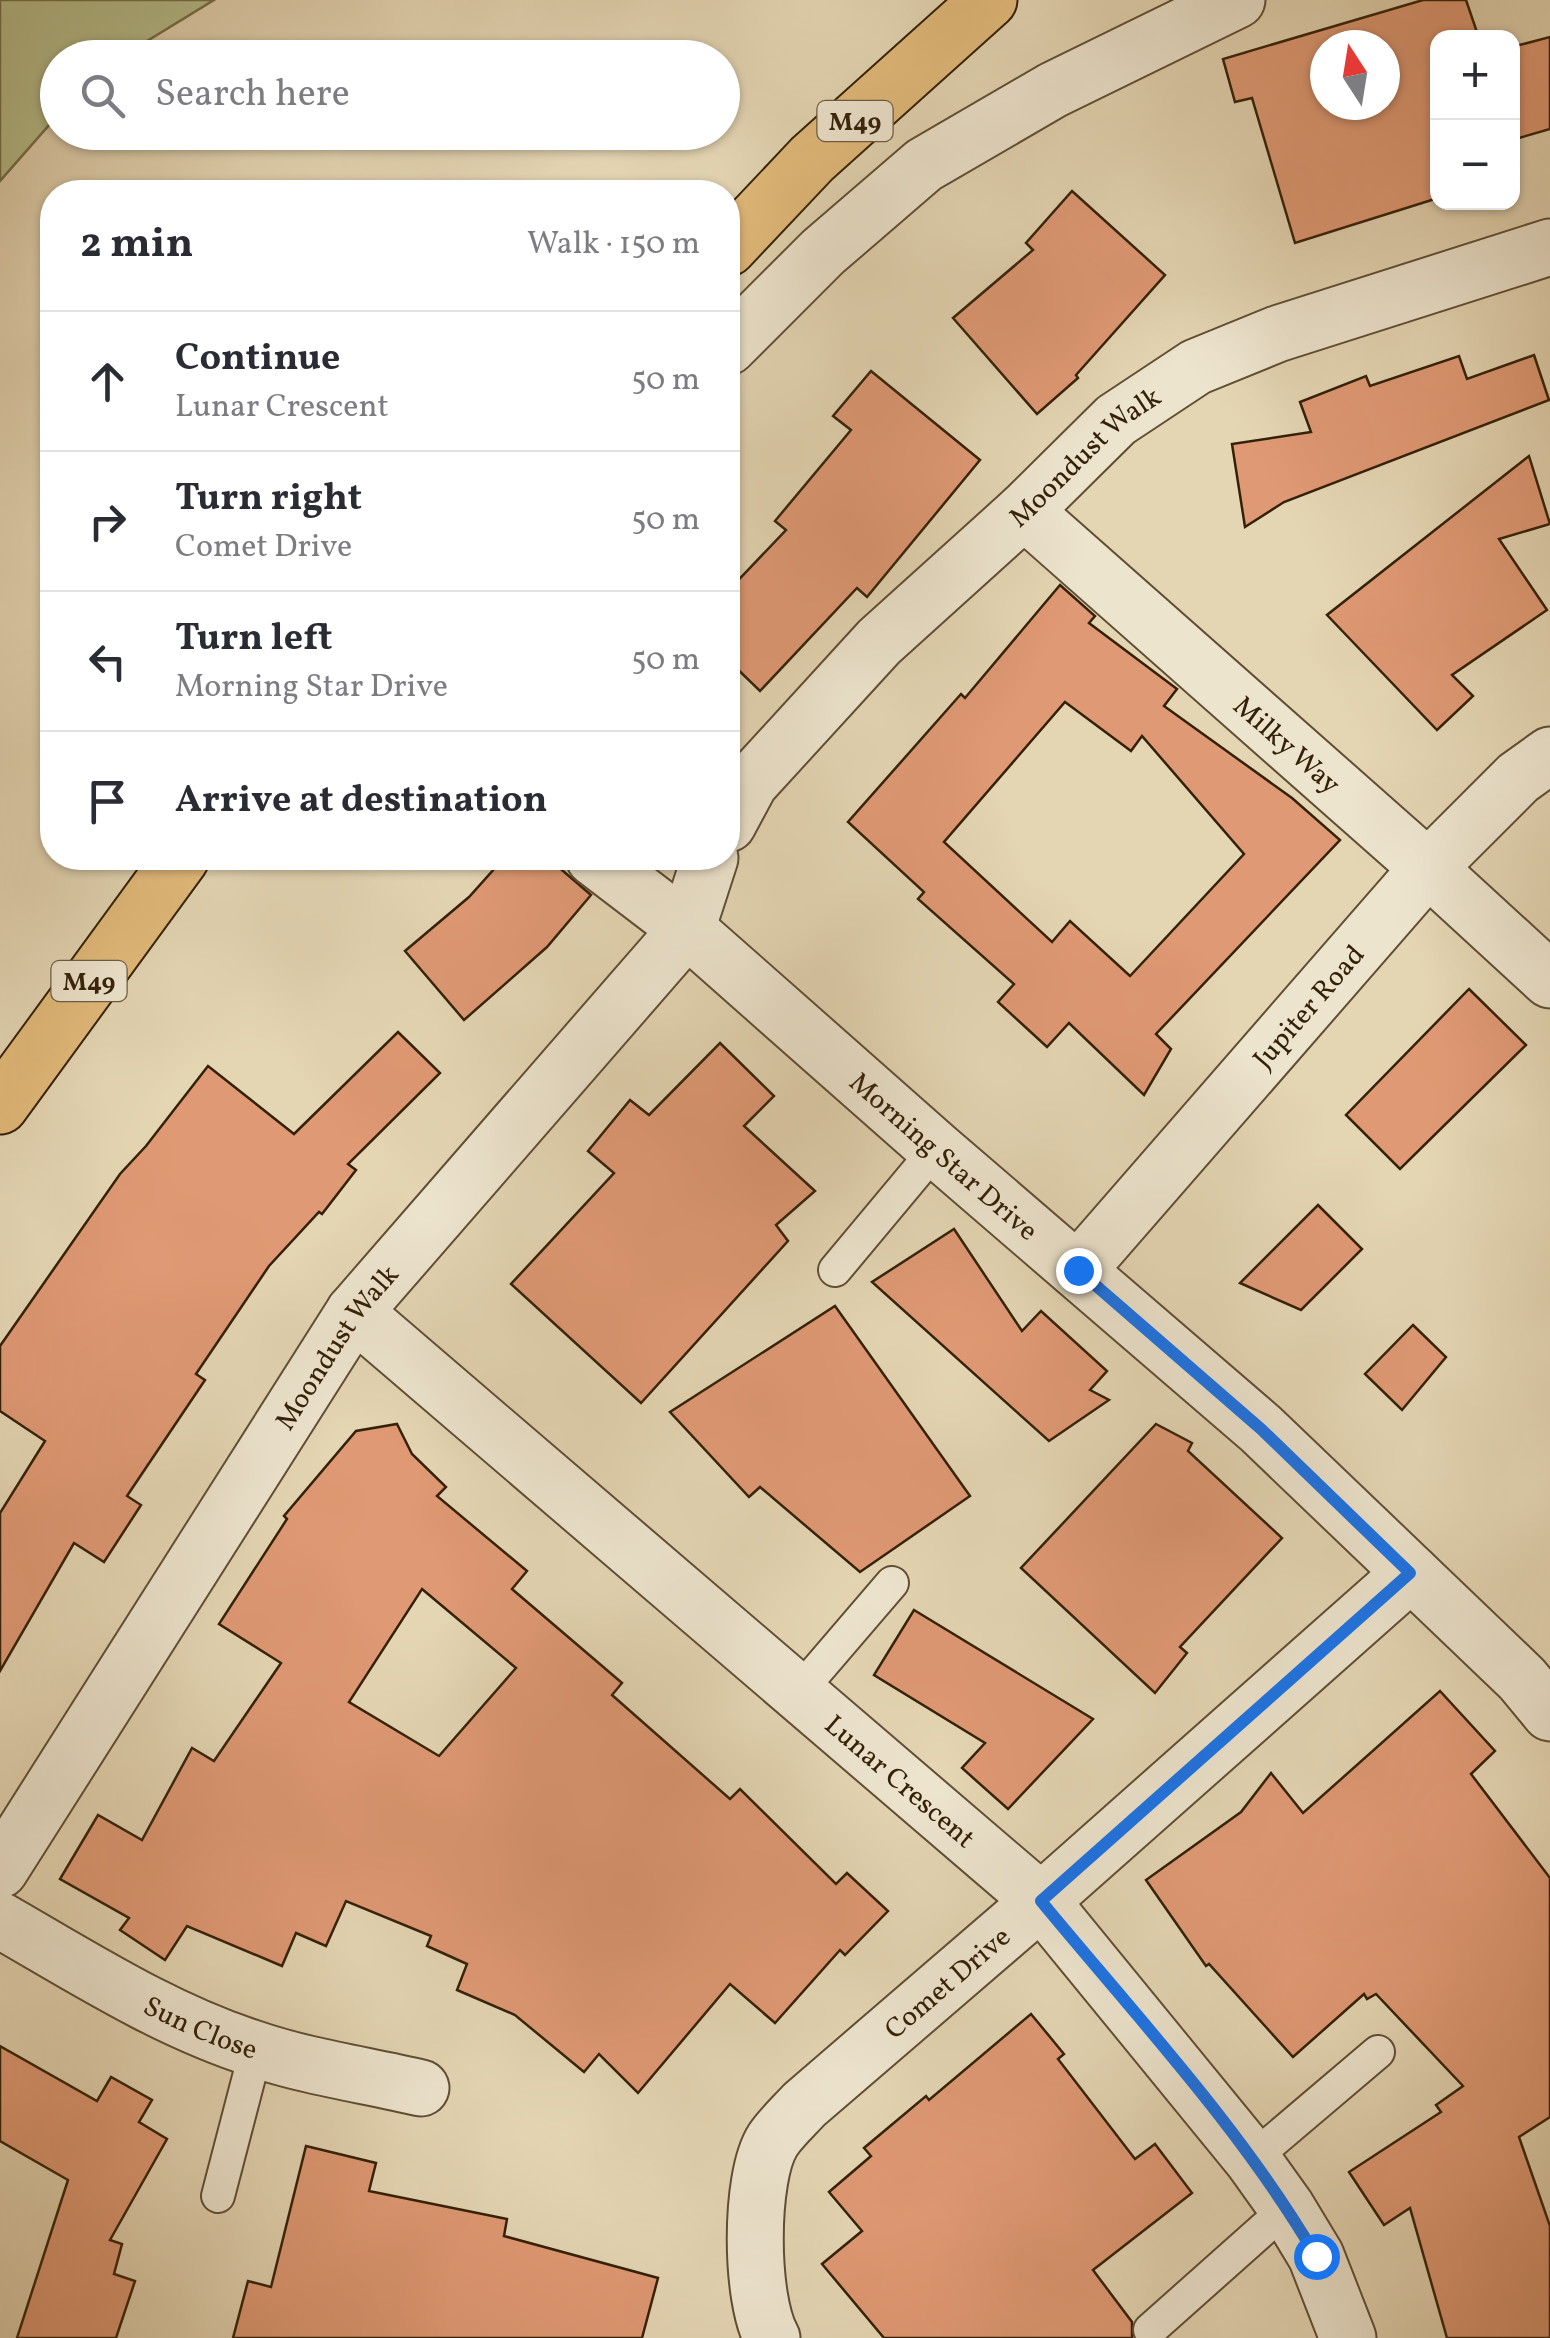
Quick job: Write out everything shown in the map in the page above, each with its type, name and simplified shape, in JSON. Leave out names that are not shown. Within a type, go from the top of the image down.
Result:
[{"type":"main road","name":"M49","points":[[740,235],[812,159],[989,0]]},
{"type":"main road","name":"M49","points":[[0,1106],[172,870]]},
{"type":"street","points":[[740,335],[823,252],[924,165],[1053,90],[1237,0]]},
{"type":"street","name":"Moondust Walk","points":[[740,802],[750,783],[879,642],[1024,511],[1116,420],[1196,367],[1276,334],[1550,247]]},
{"type":"street","name":"Milky Way","points":[[1024,511],[1550,980]]},
{"type":"street","name":"Jupiter Road","points":[[1078,1270],[1428,868],[1518,778],[1550,755]]},
{"type":"street","name":"Morning Star Drive","points":[[610,870],[687,929],[936,1150],[1261,1429],[1522,1679],[1550,1713]]},
{"type":"street","name":"Moondust Walk","points":[[0,1870],[354,1312],[687,929],[706,870]]},
{"type":"street","name":"Lunar Crescent","points":[[354,1312],[1041,1901],[1288,2208],[1316,2256],[1348,2338]]},
{"type":"street","name":"Comet Drive","points":[[772,2338],[765,2326],[756,2282],[758,2190],[771,2142],[804,2105],[1041,1901],[1410,1573]]},
{"type":"street","name":"Sun Close","points":[[0,1920],[131,1995],[256,2050],[421,2088]]},
{"type":"lane","points":[[835,1270],[936,1150]]},
{"type":"lane","points":[[796,1694],[892,1583]]},
{"type":"lane","points":[[218,2196],[256,2050]]},
{"type":"lane","points":[[1252,2159],[1378,2052]]},
{"type":"lane","points":[[1150,2330],[1288,2208]]},
{"type":"green space","points":[[0,0],[214,0],[149,40],[40,40],[40,135],[0,181]]},
{"type":"building","points":[[1423,0],[1466,0],[1476,30],[1430,30],[1430,201],[1295,243],[1252,98],[1235,102],[1223,59],[1310,33],[1310,120],[1400,120],[1400,30],[1321,30]]},
{"type":"building","points":[[1550,37],[1550,129],[1520,138],[1520,120],[1520,45]]},
{"type":"building","points":[[1072,191],[1165,275],[1076,375],[1078,378],[1037,414],[953,318],[1033,250],[1026,243]]},
{"type":"building","points":[[1534,355],[1549,400],[1284,502],[1245,527],[1232,444],[1311,432],[1300,402],[1366,376],[1370,386],[1459,356],[1467,379]]},
{"type":"building","points":[[871,371],[980,460],[867,597],[857,588],[760,691],[740,672],[740,578],[786,530],[775,521],[851,430],[833,416]]},
{"type":"building","points":[[1529,456],[1550,524],[1499,539],[1547,610],[1452,675],[1473,696],[1437,730],[1327,615]]},
{"type":"building","points":[[1060,585],[1095,616],[1089,623],[1177,689],[1164,706],[1292,798],[1340,840],[1156,1034],[1171,1049],[1144,1095],[1069,1023],[1047,1047],[998,1002],[1014,984],[918,899],[924,892],[848,822],[961,694],[965,698]],"holes":[[[1065,702],[1131,751],[1142,736],[1244,854],[1130,976],[1070,921],[1052,942],[944,842]]]},
{"type":"building","points":[[493,870],[562,870],[591,895],[547,947],[464,1020],[405,951],[469,897]]},
{"type":"building","points":[[1469,989],[1526,1045],[1400,1169],[1346,1115]]},
{"type":"building","points":[[398,1032],[440,1073],[348,1164],[356,1170],[322,1214],[319,1212],[269,1266],[196,1374],[205,1380],[127,1496],[141,1505],[104,1562],[74,1543],[0,1671],[0,1513],[45,1441],[0,1411],[0,1346],[120,1174],[208,1066],[294,1134]]},
{"type":"building","points":[[720,1043],[774,1096],[744,1126],[815,1191],[776,1225],[788,1241],[641,1403],[511,1284],[614,1173],[588,1151],[630,1100],[649,1115]]},
{"type":"building","points":[[1318,1205],[1362,1249],[1301,1310],[1240,1283]]},
{"type":"building","points":[[954,1229],[1022,1331],[1041,1311],[1107,1371],[1090,1390],[1109,1400],[1049,1441],[872,1282]]},
{"type":"building","points":[[835,1306],[970,1496],[860,1572],[760,1487],[749,1497],[670,1412]]},
{"type":"building","points":[[1413,1325],[1446,1357],[1402,1410],[1365,1374]]},
{"type":"building","points":[[397,1424],[412,1454],[446,1487],[437,1496],[527,1571],[512,1589],[622,1683],[612,1695],[730,1799],[740,1789],[836,1884],[847,1873],[888,1911],[845,1955],[840,1950],[775,2023],[730,1984],[638,2093],[599,2054],[584,2072],[515,2015],[457,1990],[467,1964],[427,1946],[431,1936],[346,1901],[326,1946],[296,1933],[282,1966],[187,1926],[165,1960],[120,1930],[129,1918],[60,1879],[98,1815],[142,1840],[192,1748],[214,1761],[281,1663],[219,1624],[287,1519],[284,1516],[356,1431]],"holes":[[[422,1589],[516,1668],[439,1756],[349,1702]]]},
{"type":"building","points":[[1156,1424],[1192,1443],[1188,1451],[1282,1538],[1180,1647],[1187,1653],[1155,1693],[1021,1568]]},
{"type":"building","points":[[914,1610],[1093,1719],[1008,1809],[962,1768],[985,1743],[874,1675]]},
{"type":"building","points":[[1440,1691],[1495,1751],[1471,1774],[1550,1878],[1550,2117],[1519,2137],[1550,2226],[1550,2338],[1447,2338],[1410,2208],[1384,2225],[1349,2172],[1441,2112],[1436,2105],[1463,2086],[1376,1994],[1367,1999],[1364,1994],[1293,2057],[1209,1964],[1206,1966],[1146,1880],[1241,1812],[1271,1773],[1303,1813]]},
{"type":"building","points":[[1031,2014],[1064,2054],[1058,2059],[1135,2159],[1155,2144],[1192,2193],[1093,2270],[1132,2322],[1132,2338],[884,2338],[822,2264],[862,2231],[829,2192],[871,2156],[864,2148],[926,2096],[929,2100]]},
{"type":"building","points":[[0,2046],[97,2101],[111,2077],[152,2100],[139,2122],[167,2139],[110,2240],[122,2244],[114,2274],[135,2281],[116,2338],[17,2338],[68,2180],[0,2141]]},
{"type":"building","points":[[306,2146],[376,2163],[369,2191],[507,2219],[504,2236],[658,2278],[642,2338],[233,2338],[248,2281],[271,2287]]},
{"type":"route","points":[[1078,1270],[1261,1429],[1410,1573],[1041,1901],[1252,2159],[1288,2208],[1316,2256]]}]
